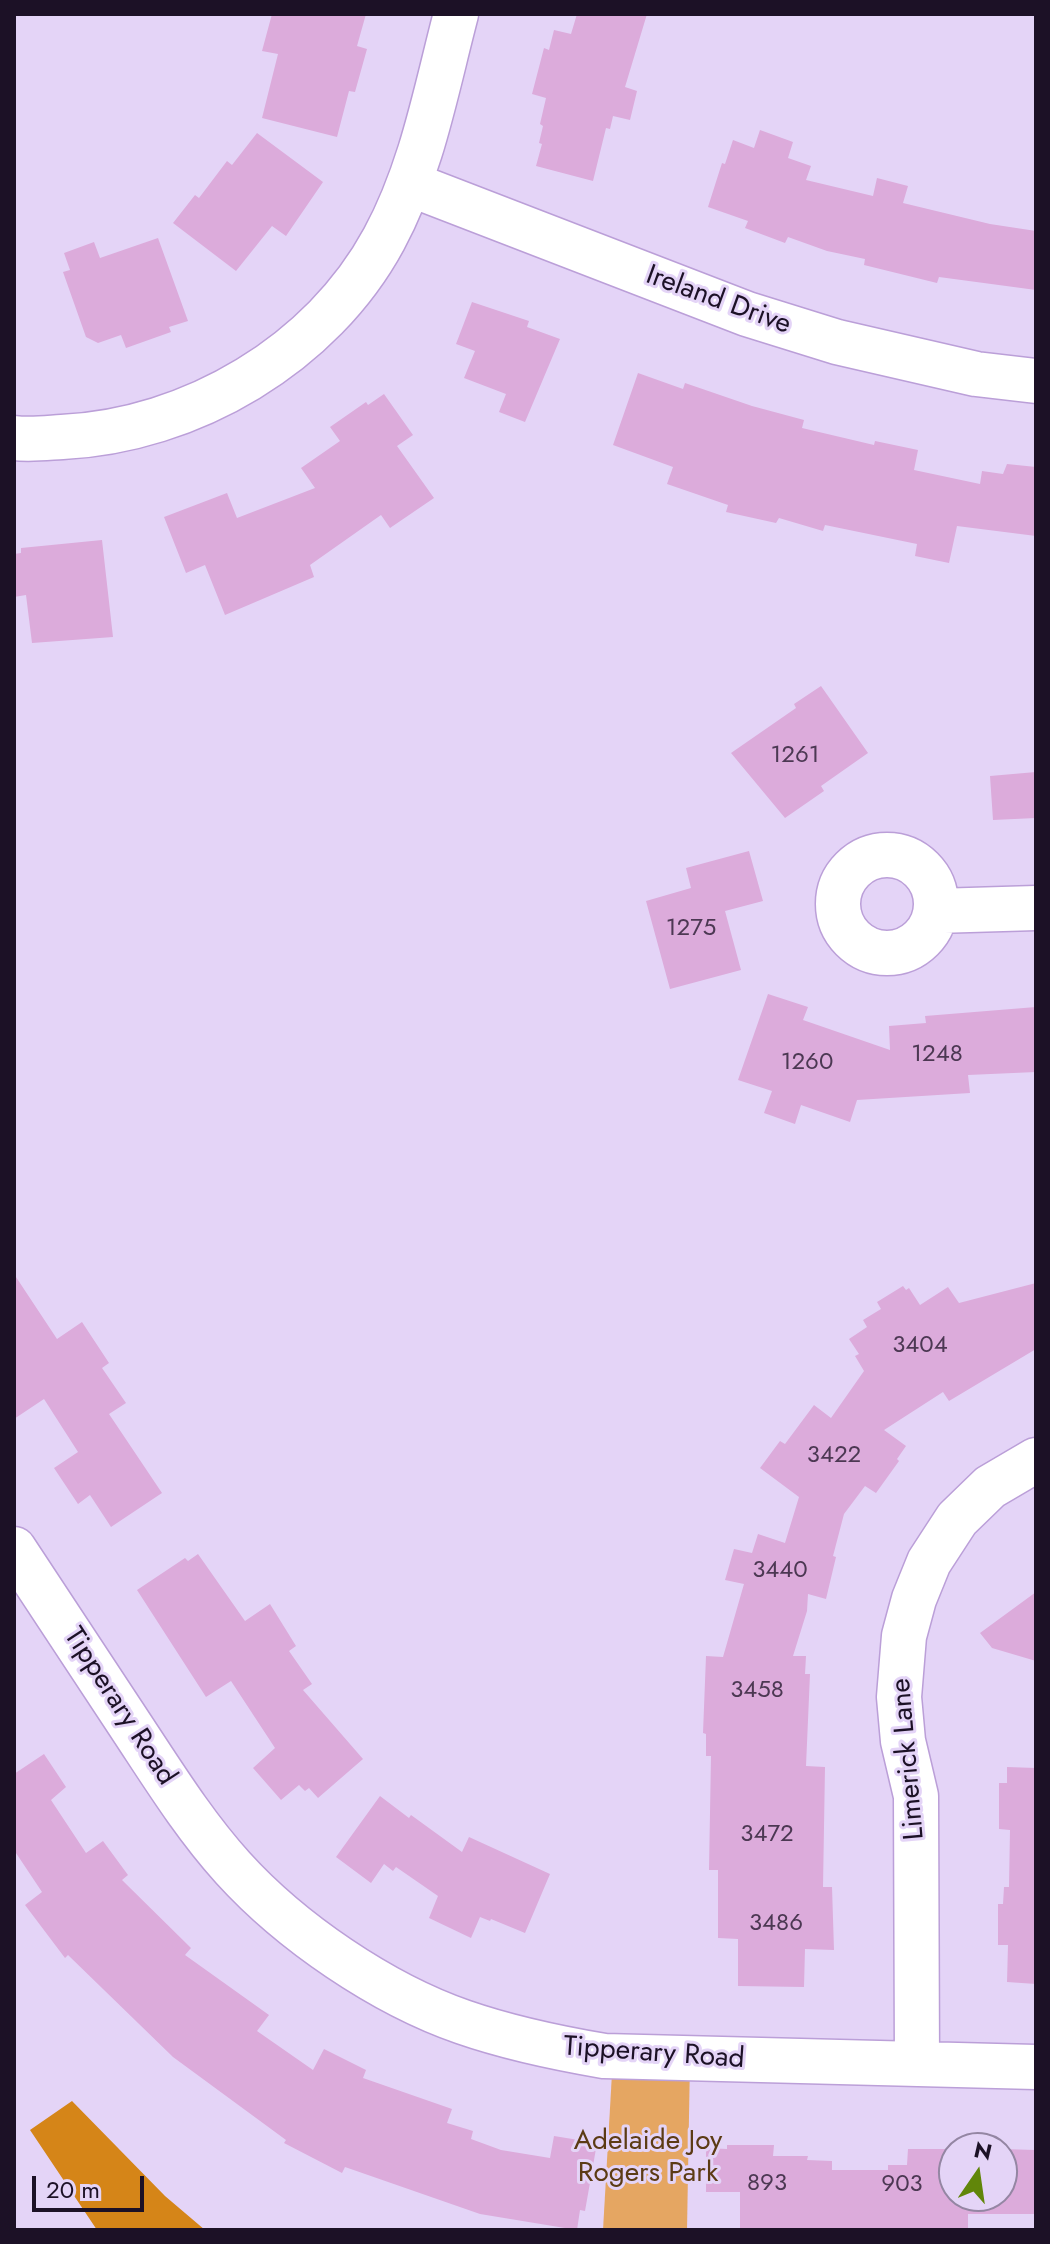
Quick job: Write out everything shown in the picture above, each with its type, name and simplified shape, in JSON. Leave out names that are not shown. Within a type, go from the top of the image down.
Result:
[{"type":"street","points":[[14,438],[87,436],[150,423],[202,404],[258,373],[302,340],[347,294],[383,241],[410,184],[456,14]]},
{"type":"street","name":"Ireland Drive","points":[[410,184],[747,314],[807,333],[976,374],[1036,381]]},
{"type":"street","points":[[936,911],[1036,908]]},
{"type":"street","name":"Limerick Lane","points":[[917,2064],[916,1796],[903,1741],[899,1697],[904,1636],[929,1562],[957,1519],[990,1487],[1036,1460]]},
{"type":"street","name":"Tipperary Road","points":[[14,1549],[194,1821],[235,1870],[280,1914],[384,1986],[461,2021],[542,2045],[604,2056],[1036,2067]]},
{"type":"green space","name":"Adelaide Joy Rogers Park","points":[[613,2056],[690,2060],[687,2230],[603,2230]]},
{"type":"shaded area","points":[[72,2101],[165,2196],[205,2230],[97,2230],[30,2130]]},
{"type":"building","points":[[272,14],[366,14],[357,46],[367,49],[355,92],[349,91],[337,137],[262,118],[278,54],[262,51]]},
{"type":"building","points":[[577,14],[647,14],[625,87],[637,91],[630,120],[613,116],[610,129],[606,128],[593,181],[536,166],[542,144],[539,143],[543,126],[540,124],[546,98],[532,94],[544,48],[549,50],[554,30],[571,34]]},
{"type":"building","points":[[760,130],[793,142],[788,158],[811,166],[806,180],[873,196],[877,178],[908,186],[903,203],[990,224],[1036,231],[1036,290],[939,277],[937,283],[864,265],[865,259],[827,251],[788,237],[785,243],[745,228],[748,221],[708,207],[733,140],[754,148]]},
{"type":"building","points":[[257,133],[323,182],[286,236],[272,226],[236,271],[173,223],[195,195],[199,198],[227,161],[232,165]]},
{"type":"building","points":[[158,238],[188,321],[169,327],[171,332],[126,348],[121,335],[98,343],[86,337],[63,272],[70,270],[64,253],[94,242],[100,258]]},
{"type":"building","points":[[472,302],[529,321],[527,327],[560,339],[525,422],[499,412],[506,394],[464,378],[475,351],[456,344]]},
{"type":"building","points":[[638,373],[683,389],[685,383],[804,420],[802,428],[874,445],[875,441],[918,450],[914,470],[980,484],[982,471],[1003,474],[1007,464],[1036,467],[1036,536],[957,526],[949,563],[915,556],[917,544],[825,525],[823,531],[779,518],[776,523],[726,512],[728,505],[667,484],[673,467],[613,445]]},
{"type":"building","points":[[384,394],[413,435],[397,446],[434,498],[390,528],[381,515],[310,565],[314,577],[225,615],[205,565],[186,573],[164,517],[227,493],[237,518],[315,488],[301,468],[340,441],[330,427],[366,402],[368,405]]},
{"type":"building","points":[[102,540],[113,637],[32,643],[26,595],[14,597],[14,554],[21,553],[21,548]]},
{"type":"building","points":[[821,686],[868,753],[821,786],[824,791],[785,818],[731,753],[796,708],[794,704]]},
{"type":"building","points":[[1036,772],[1036,818],[993,820],[990,776]]},
{"type":"building","points":[[749,851],[763,901],[725,911],[741,970],[670,989],[646,901],[691,888],[686,868]]},
{"type":"building","points":[[768,994],[808,1007],[803,1020],[890,1050],[889,1026],[926,1023],[925,1016],[1036,1007],[1036,1072],[968,1075],[970,1093],[857,1100],[850,1122],[801,1105],[795,1124],[764,1113],[772,1091],[738,1080]]},
{"type":"building","points":[[14,1274],[57,1339],[82,1322],[109,1363],[102,1368],[126,1403],[109,1414],[162,1493],[111,1527],[90,1495],[78,1504],[54,1468],[78,1452],[44,1399],[14,1419]]},
{"type":"building","points":[[1036,1283],[1036,1349],[949,1401],[943,1392],[884,1430],[906,1446],[876,1493],[865,1486],[844,1514],[826,1599],[808,1594],[807,1611],[793,1656],[806,1656],[805,1674],[810,1674],[806,1766],[825,1767],[823,1887],[832,1887],[834,1950],[805,1949],[804,1987],[738,1986],[738,1939],[718,1938],[718,1870],[709,1870],[711,1756],[706,1756],[706,1734],[703,1733],[706,1656],[723,1657],[744,1584],[725,1580],[734,1549],[752,1553],[758,1534],[785,1543],[799,1497],[760,1468],[780,1441],[785,1444],[814,1405],[831,1418],[864,1371],[855,1356],[859,1354],[849,1339],[867,1327],[863,1320],[881,1309],[877,1302],[903,1286],[906,1290],[909,1288],[920,1305],[948,1287],[959,1303]]},
{"type":"building","points":[[198,1554],[245,1621],[270,1604],[296,1646],[289,1651],[312,1684],[303,1690],[363,1759],[318,1798],[309,1788],[305,1791],[299,1785],[281,1800],[253,1768],[275,1748],[231,1681],[206,1697],[137,1590],[185,1558],[188,1561]]},
{"type":"building","points":[[1036,1592],[1036,1661],[992,1648],[980,1633]]},
{"type":"building","points":[[44,1754],[66,1787],[51,1800],[86,1853],[103,1841],[128,1875],[122,1880],[191,1948],[185,1955],[269,2015],[257,2031],[313,2070],[324,2049],[366,2070],[363,2078],[452,2109],[447,2123],[473,2131],[471,2139],[501,2150],[550,2158],[554,2136],[597,2143],[585,2211],[580,2210],[577,2230],[480,2214],[345,2167],[342,2173],[284,2143],[286,2140],[173,2057],[68,1955],[65,1958],[25,1905],[42,1892],[14,1850],[14,1774]]},
{"type":"building","points":[[1007,1767],[1036,1768],[1036,1984],[1007,1982],[1008,1945],[998,1945],[998,1904],[1003,1904],[1004,1887],[1009,1887],[1010,1830],[999,1829],[999,1783],[1007,1783]]},
{"type":"building","points":[[380,1796],[462,1852],[469,1837],[550,1874],[525,1933],[480,1917],[471,1938],[429,1918],[438,1896],[396,1867],[393,1871],[384,1864],[371,1883],[336,1857]]},
{"type":"building","points":[[727,2145],[774,2145],[773,2156],[808,2156],[807,2160],[832,2161],[832,2170],[888,2170],[888,2165],[907,2165],[908,2149],[938,2149],[938,2212],[1018,2212],[1018,2149],[1036,2150],[1036,2214],[968,2214],[968,2230],[740,2230],[740,2192],[706,2192],[706,2148],[727,2149]]}]
